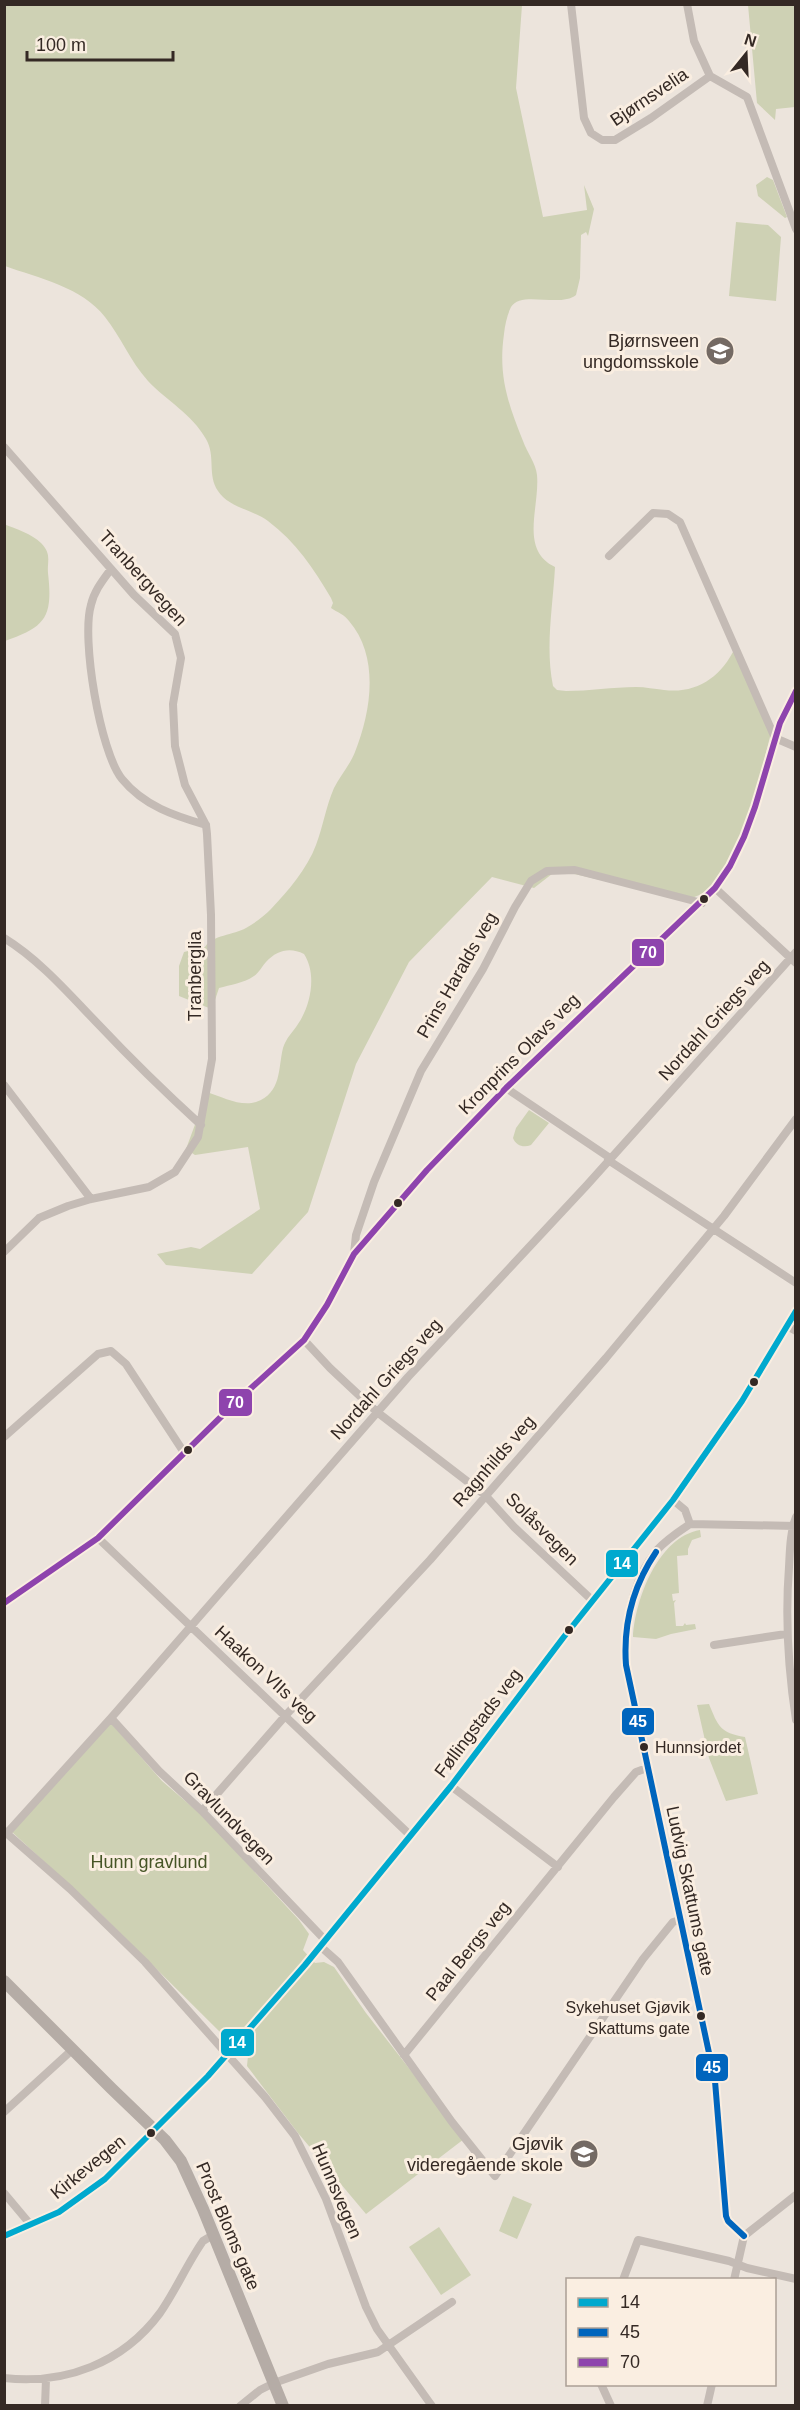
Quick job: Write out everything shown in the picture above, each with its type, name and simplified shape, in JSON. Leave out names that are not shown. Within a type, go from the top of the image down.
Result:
[{"type":"main road","name":"Prost Bloms gate","points":[[4,1981],[165,2140],[185,2168],[283,2406]]},
{"type":"street","name":"Bjørnsvelia","points":[[571,4],[584,118],[591,133],[602,140],[615,140],[630,132],[710,76],[694,41],[687,4]]},
{"type":"street","points":[[710,76],[747,97],[795,229]]},
{"type":"street","name":"Tranbergvegen","points":[[4,447],[134,595],[175,634],[181,658],[173,704],[175,746],[185,784],[206,825]]},
{"type":"street","points":[[609,556],[653,513],[668,514],[680,522],[775,738],[795,747]]},
{"type":"street","points":[[111,568],[96,590],[90,607],[89,648],[93,695],[107,750],[122,779],[147,801],[168,814],[206,825]]},
{"type":"street","name":"Kronprins Olavs veg","points":[[4,1603],[98,1538],[238,1400],[304,1340],[327,1305],[354,1254],[427,1170],[601,995],[716,888],[730,866],[748,827],[775,738],[795,691]]},
{"type":"street","name":"Tranberglia","points":[[4,1252],[39,1218],[91,1199],[149,1186],[175,1172],[198,1137],[212,1059],[210,887],[206,825]]},
{"type":"street","name":"Prins Haralds veg","points":[[354,1254],[356,1235],[374,1182],[420,1071],[483,969],[531,881],[547,871],[575,870],[702,903]]},
{"type":"street","points":[[716,888],[794,958]]},
{"type":"street","points":[[4,938],[19,947],[61,986],[136,1064],[201,1125]]},
{"type":"street","name":"Nordahl Griegs veg","points":[[6,1832],[111,1718],[377,1412],[794,958]]},
{"type":"street","points":[[4,1085],[91,1199]]},
{"type":"street","points":[[506,1088],[795,1283]]},
{"type":"street","name":"Ragnhilds veg","points":[[202,1811],[286,1715],[422,1568],[606,1358],[714,1228],[795,1119]]},
{"type":"street","name":"Føllingstads veg","points":[[156,2131],[322,1943],[451,1786],[673,1500],[742,1401],[795,1311]]},
{"type":"street","points":[[787,1326],[795,1331]]},
{"type":"street","name":"Solåsvegen","points":[[304,1340],[377,1412],[485,1495],[514,1527],[593,1601]]},
{"type":"street","points":[[4,1437],[98,1354],[111,1351],[126,1364],[185,1454]]},
{"type":"street","points":[[673,1500],[685,1510],[690,1524],[794,1526]]},
{"type":"street","points":[[795,1517],[786,1634],[795,1720]]},
{"type":"street","name":"Ludvig Skattums gate","points":[[690,1524],[669,1538],[656,1551],[648,1564],[628,1614],[626,1665],[715,2081],[726,2216],[728,2222],[744,2236]]},
{"type":"street","name":"Haakon VIIs veg","points":[[98,1538],[411,1836]]},
{"type":"street","points":[[714,1645],[786,1634]]},
{"type":"street","name":"Gravlundvegen","points":[[111,1718],[159,1771],[202,1811],[338,1962],[452,2121],[495,2176],[643,1959],[673,1922],[680,1920]]},
{"type":"street","name":"Paal Bergs veg","points":[[404,2055],[636,1772],[647,1768]]},
{"type":"street","points":[[451,1786],[558,1867]]},
{"type":"street","name":"Hunnsvegen","points":[[6,1832],[70,1888],[145,1962],[265,2097],[295,2136],[326,2199],[365,2306],[377,2329],[432,2406]]},
{"type":"street","points":[[4,2112],[72,2050]]},
{"type":"street","name":"Kirkevegen","points":[[4,2236],[59,2212],[105,2179],[156,2131]]},
{"type":"street","points":[[4,2193],[30,2224]]},
{"type":"street","points":[[734,2278],[744,2236],[795,2195]]},
{"type":"street","points":[[4,2378],[46,2379],[88,2369],[110,2358],[130,2344],[160,2313],[203,2241],[213,2235]]},
{"type":"street","points":[[623,2278],[638,2240],[795,2279]]},
{"type":"street","points":[[240,2406],[260,2390],[274,2384],[328,2364],[378,2352],[453,2302]]},
{"type":"street","points":[[45,2406],[46,2379]]},
{"type":"street","points":[[601,2386],[611,2406]]},
{"type":"street","points":[[707,2406],[712,2386]]},
{"type":"green space","points":[[5,5],[522,5],[516,88],[543,217],[587,210],[584,185],[594,209],[588,236],[586,232],[581,235],[580,278],[576,295],[569,299],[532,299],[516,302],[507,317],[502,349],[503,376],[509,402],[537,475],[534,539],[537,550],[555,567],[550,641],[553,686],[557,690],[566,691],[636,687],[676,691],[687,689],[715,675],[735,648],[772,729],[750,816],[719,887],[687,900],[557,870],[534,888],[492,877],[409,962],[356,1064],[308,1212],[252,1274],[166,1265],[157,1254],[191,1247],[200,1249],[260,1209],[248,1147],[195,1155],[186,1149],[207,1092],[232,1101],[250,1103],[264,1098],[275,1086],[284,1044],[303,1016],[309,999],[311,980],[308,962],[304,954],[289,950],[279,952],[250,978],[219,988],[214,1003],[209,1008],[179,996],[179,966],[184,952],[205,947],[213,940],[241,930],[259,919],[277,902],[302,871],[316,845],[334,788],[353,757],[361,736],[370,685],[369,668],[359,635],[343,615],[331,608],[333,603],[331,598],[304,557],[268,521],[234,505],[222,496],[213,479],[211,452],[206,439],[187,415],[148,381],[105,317],[84,298],[72,291],[5,266]]},
{"type":"green space","points":[[748,5],[795,5],[795,107],[776,109],[775,120],[757,103]]},
{"type":"green space","points":[[767,177],[773,180],[787,217],[785,218],[758,196],[756,185]]},
{"type":"green space","points":[[736,222],[768,225],[781,237],[776,301],[729,296]]},
{"type":"green space","points":[[4,524],[33,537],[47,551],[49,588],[49,600],[44,618],[30,631],[5,641]]},
{"type":"green space","points":[[529,1110],[549,1123],[531,1145],[518,1145],[513,1138],[516,1128]]},
{"type":"green space","points":[[700,1530],[701,1537],[692,1540],[688,1555],[677,1556],[679,1593],[672,1594],[673,1601],[676,1600],[674,1603],[676,1626],[683,1626],[685,1623],[686,1625],[695,1624],[696,1629],[656,1639],[633,1637],[638,1606],[661,1557],[672,1544],[685,1535]]},
{"type":"green space","points":[[709,1704],[715,1718],[725,1731],[745,1737],[758,1794],[726,1801],[709,1758],[697,1705]]},
{"type":"green space","name":"Hunn gravlund","points":[[111,1723],[162,1781],[205,1818],[299,1920],[309,1934],[303,1950],[315,1963],[324,1962],[334,1967],[366,2013],[464,2139],[366,2214],[298,2133],[247,2066],[249,2046],[229,2031],[220,2032],[99,1912],[12,1832]]},
{"type":"green space","points":[[513,2196],[532,2204],[517,2239],[499,2231]]},
{"type":"green space","points":[[439,2227],[471,2275],[441,2295],[409,2247]]},
{"type":"transit line","name":"70","points":[[4,1603],[98,1538],[238,1400],[304,1340],[327,1305],[354,1254],[427,1170],[506,1088],[715,888],[730,866],[744,837],[780,723],[796,691]]},
{"type":"transit line","name":"14","points":[[4,2236],[59,2212],[105,2179],[208,2076],[305,1965],[451,1786],[563,1638],[673,1500],[742,1401],[796,1311]]},
{"type":"transit line","name":"45","points":[[656,1552],[641,1578],[631,1606],[626,1635],[626,1665],[715,2081],[726,2216],[728,2221],[744,2236]]},
{"type":"place","name":"Bjørnsveen ungdomsskole","points":[[720,351]]},
{"type":"place","name":"Hunnsjordet","points":[[644,1747]]},
{"type":"place","name":"Sykehuset Gjøvik Skattums gate","points":[[701,2016]]},
{"type":"place","name":"Gjøvik videregående skole","points":[[584,2154]]}]
